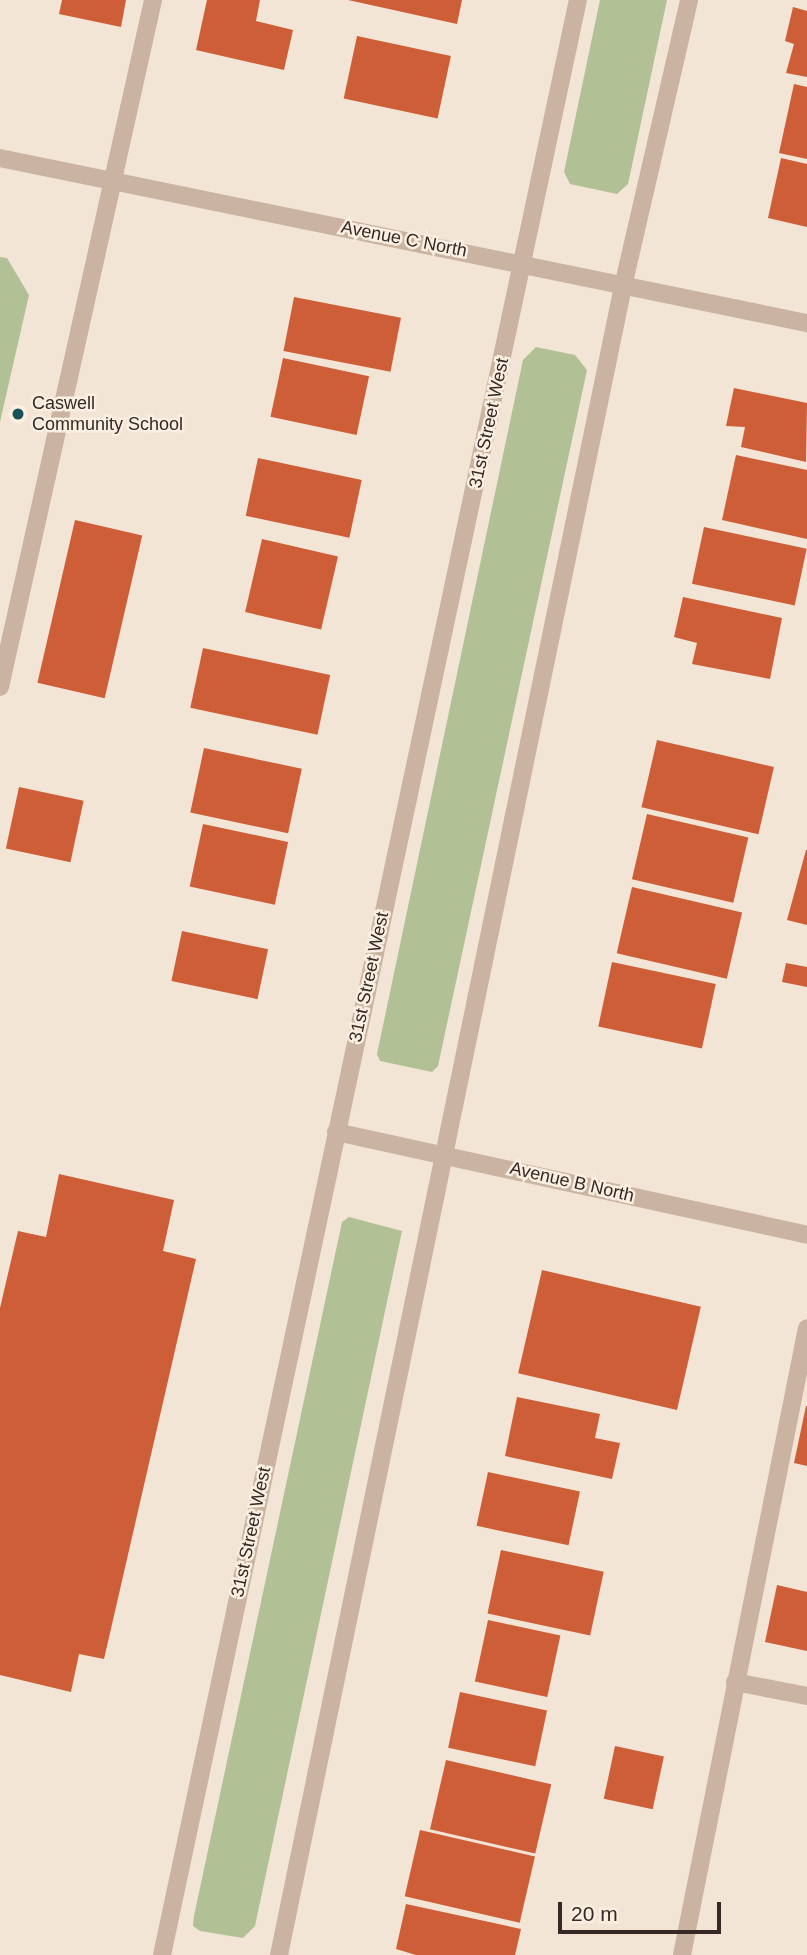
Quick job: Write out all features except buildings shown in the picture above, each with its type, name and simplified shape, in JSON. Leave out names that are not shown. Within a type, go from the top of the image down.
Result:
[{"type":"street","points":[[0,687],[153,0]]},
{"type":"street","name":"31st Street West","points":[[162,1955],[578,0]]},
{"type":"street","points":[[279,1955],[624,282],[689,0]]},
{"type":"street","name":"Avenue C North","points":[[0,158],[523,261],[807,323]]},
{"type":"street","name":"Avenue B North","points":[[336,1132],[807,1235]]},
{"type":"street","points":[[682,1955],[807,1328]]},
{"type":"street","points":[[735,1682],[807,1696]]},
{"type":"green space","points":[[600,0],[667,0],[628,184],[617,194],[570,184],[564,172]]},
{"type":"green space","points":[[0,257],[7,258],[29,295],[0,422]]},
{"type":"green space","points":[[536,347],[575,355],[587,370],[438,1066],[432,1072],[380,1061],[377,1054],[523,360]]},
{"type":"green space","points":[[349,1217],[402,1231],[255,1926],[243,1938],[200,1931],[193,1926],[194,1916],[342,1222]]},
{"type":"place","name":"Caswell Community School","points":[[18,414]]}]
